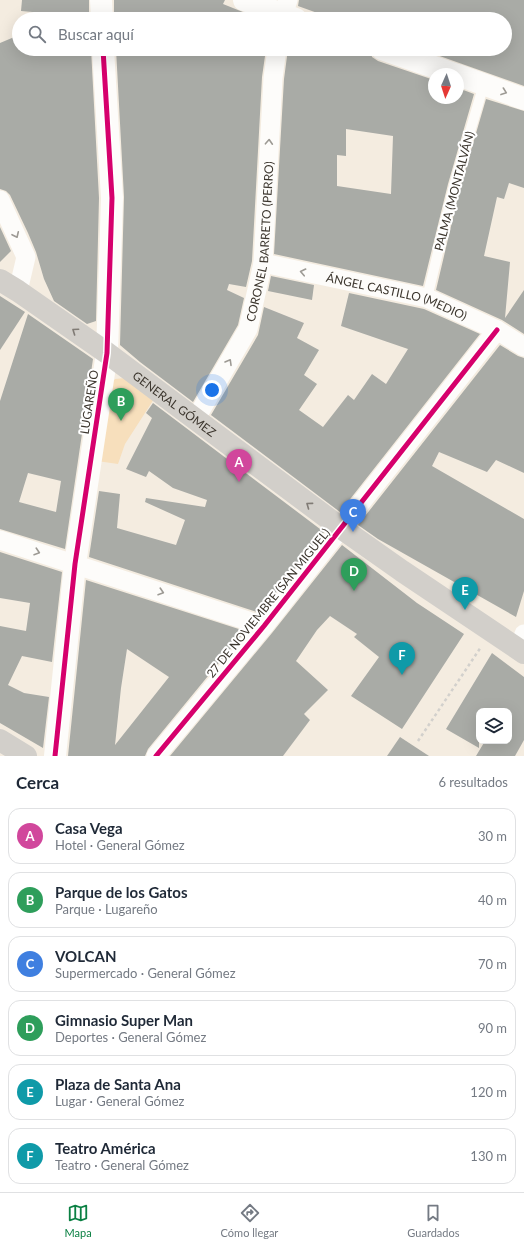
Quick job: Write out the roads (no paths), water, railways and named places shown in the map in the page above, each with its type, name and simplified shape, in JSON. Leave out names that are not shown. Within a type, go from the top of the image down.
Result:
[{"type":"main road","name":"GENERAL GÓMEZ","points":[[9,285],[107,353],[341,528],[402,571],[492,632],[522,646]]},
{"type":"main road","points":[[0,740],[26,756]]},
{"type":"street","points":[[101,0],[102,12]]},
{"type":"street","points":[[244,0],[284,12]]},
{"type":"street","name":"LUGAREÑO","points":[[55,756],[75,564],[107,353],[112,198],[103,56]]},
{"type":"street","name":"CORONEL BARRETO (PERRO)","points":[[195,420],[248,329],[264,263],[272,85],[276,56]]},
{"type":"street","points":[[402,56],[437,68]]},
{"type":"street","points":[[464,77],[524,99]]},
{"type":"street","points":[[0,200],[26,257],[9,285]]},
{"type":"street","name":"ÁNGEL CASTILLO (MEDIO)","points":[[264,263],[427,298],[497,330],[524,346]]},
{"type":"street","name":"27 DE NOVIEMBRE (SAN MIGUEL)","points":[[156,756],[264,626],[497,330]]},
{"type":"street","points":[[103,380],[117,369],[128,370]]},
{"type":"street","points":[[0,540],[264,626]]},
{"type":"lane","name":"PALMA (MONTALVÁN)","points":[[427,298],[454,186],[484,84]]},
{"type":"place","name":"Parque de los Gatos","points":[[121,421]]},
{"type":"place","name":"Casa Vega","points":[[239,482]]},
{"type":"place","name":"VOLCAN","points":[[353,532]]},
{"type":"place","name":"Gimnasio Super Man","points":[[354,591]]},
{"type":"place","name":"Plaza de Santa Ana","points":[[465,610]]},
{"type":"place","name":"Teatro América","points":[[402,675]]}]
